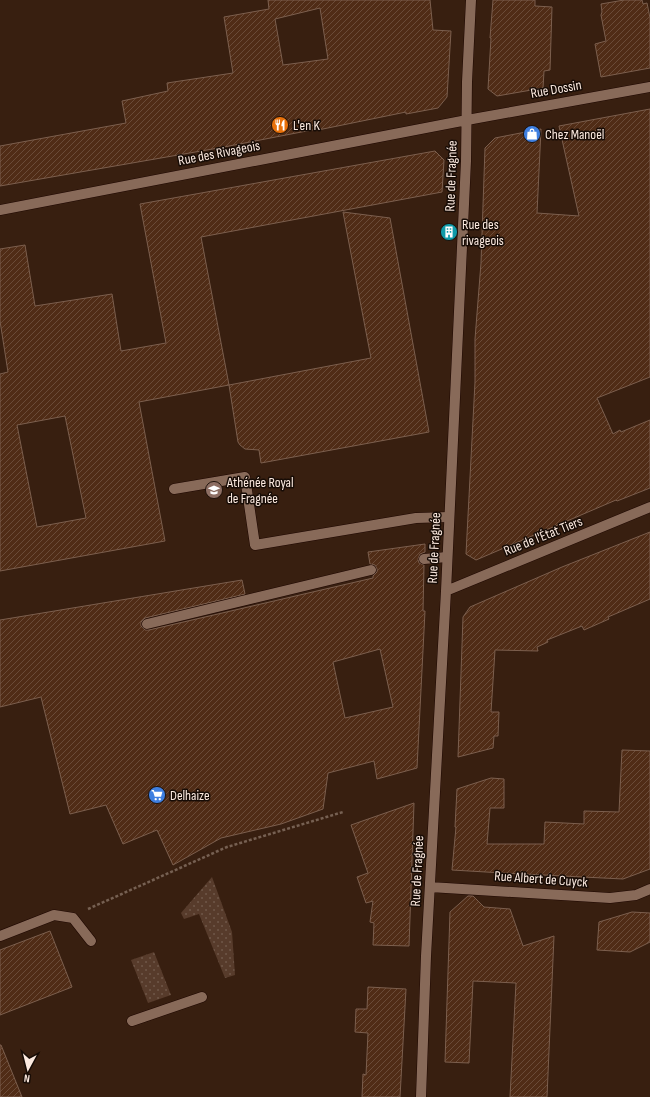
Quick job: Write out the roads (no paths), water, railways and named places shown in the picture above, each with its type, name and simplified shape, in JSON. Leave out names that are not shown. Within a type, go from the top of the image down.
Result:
[{"type":"street","name":"Rue de Fragnée","points":[[421,1097],[430,887],[448,557],[471,0]]},
{"type":"street","name":"Rue Dossin","points":[[467,120],[650,87]]},
{"type":"street","name":"Rue des Rivageois","points":[[0,210],[467,120]]},
{"type":"street","points":[[174,489],[245,477],[255,545],[416,518],[449,517]]},
{"type":"street","name":"Rue de l'État Tiers","points":[[446,591],[650,507]]},
{"type":"street","points":[[424,560],[448,557]]},
{"type":"street","points":[[147,624],[372,570]]},
{"type":"street","name":"Rue Albert de Cuyck","points":[[430,887],[610,898],[636,894],[650,889]]},
{"type":"street","points":[[0,936],[54,915],[73,918],[91,941]]},
{"type":"street","points":[[132,1021],[202,997]]},
{"type":"place","name":"L'en K","points":[[280,125]]},
{"type":"place","name":"Chez Manoël","points":[[532,134]]},
{"type":"place","name":"Rue des rivageois","points":[[449,232]]},
{"type":"place","name":"Athénée Royal de Fragnée","points":[[214,490]]},
{"type":"place","name":"Delhaize","points":[[157,795]]}]
